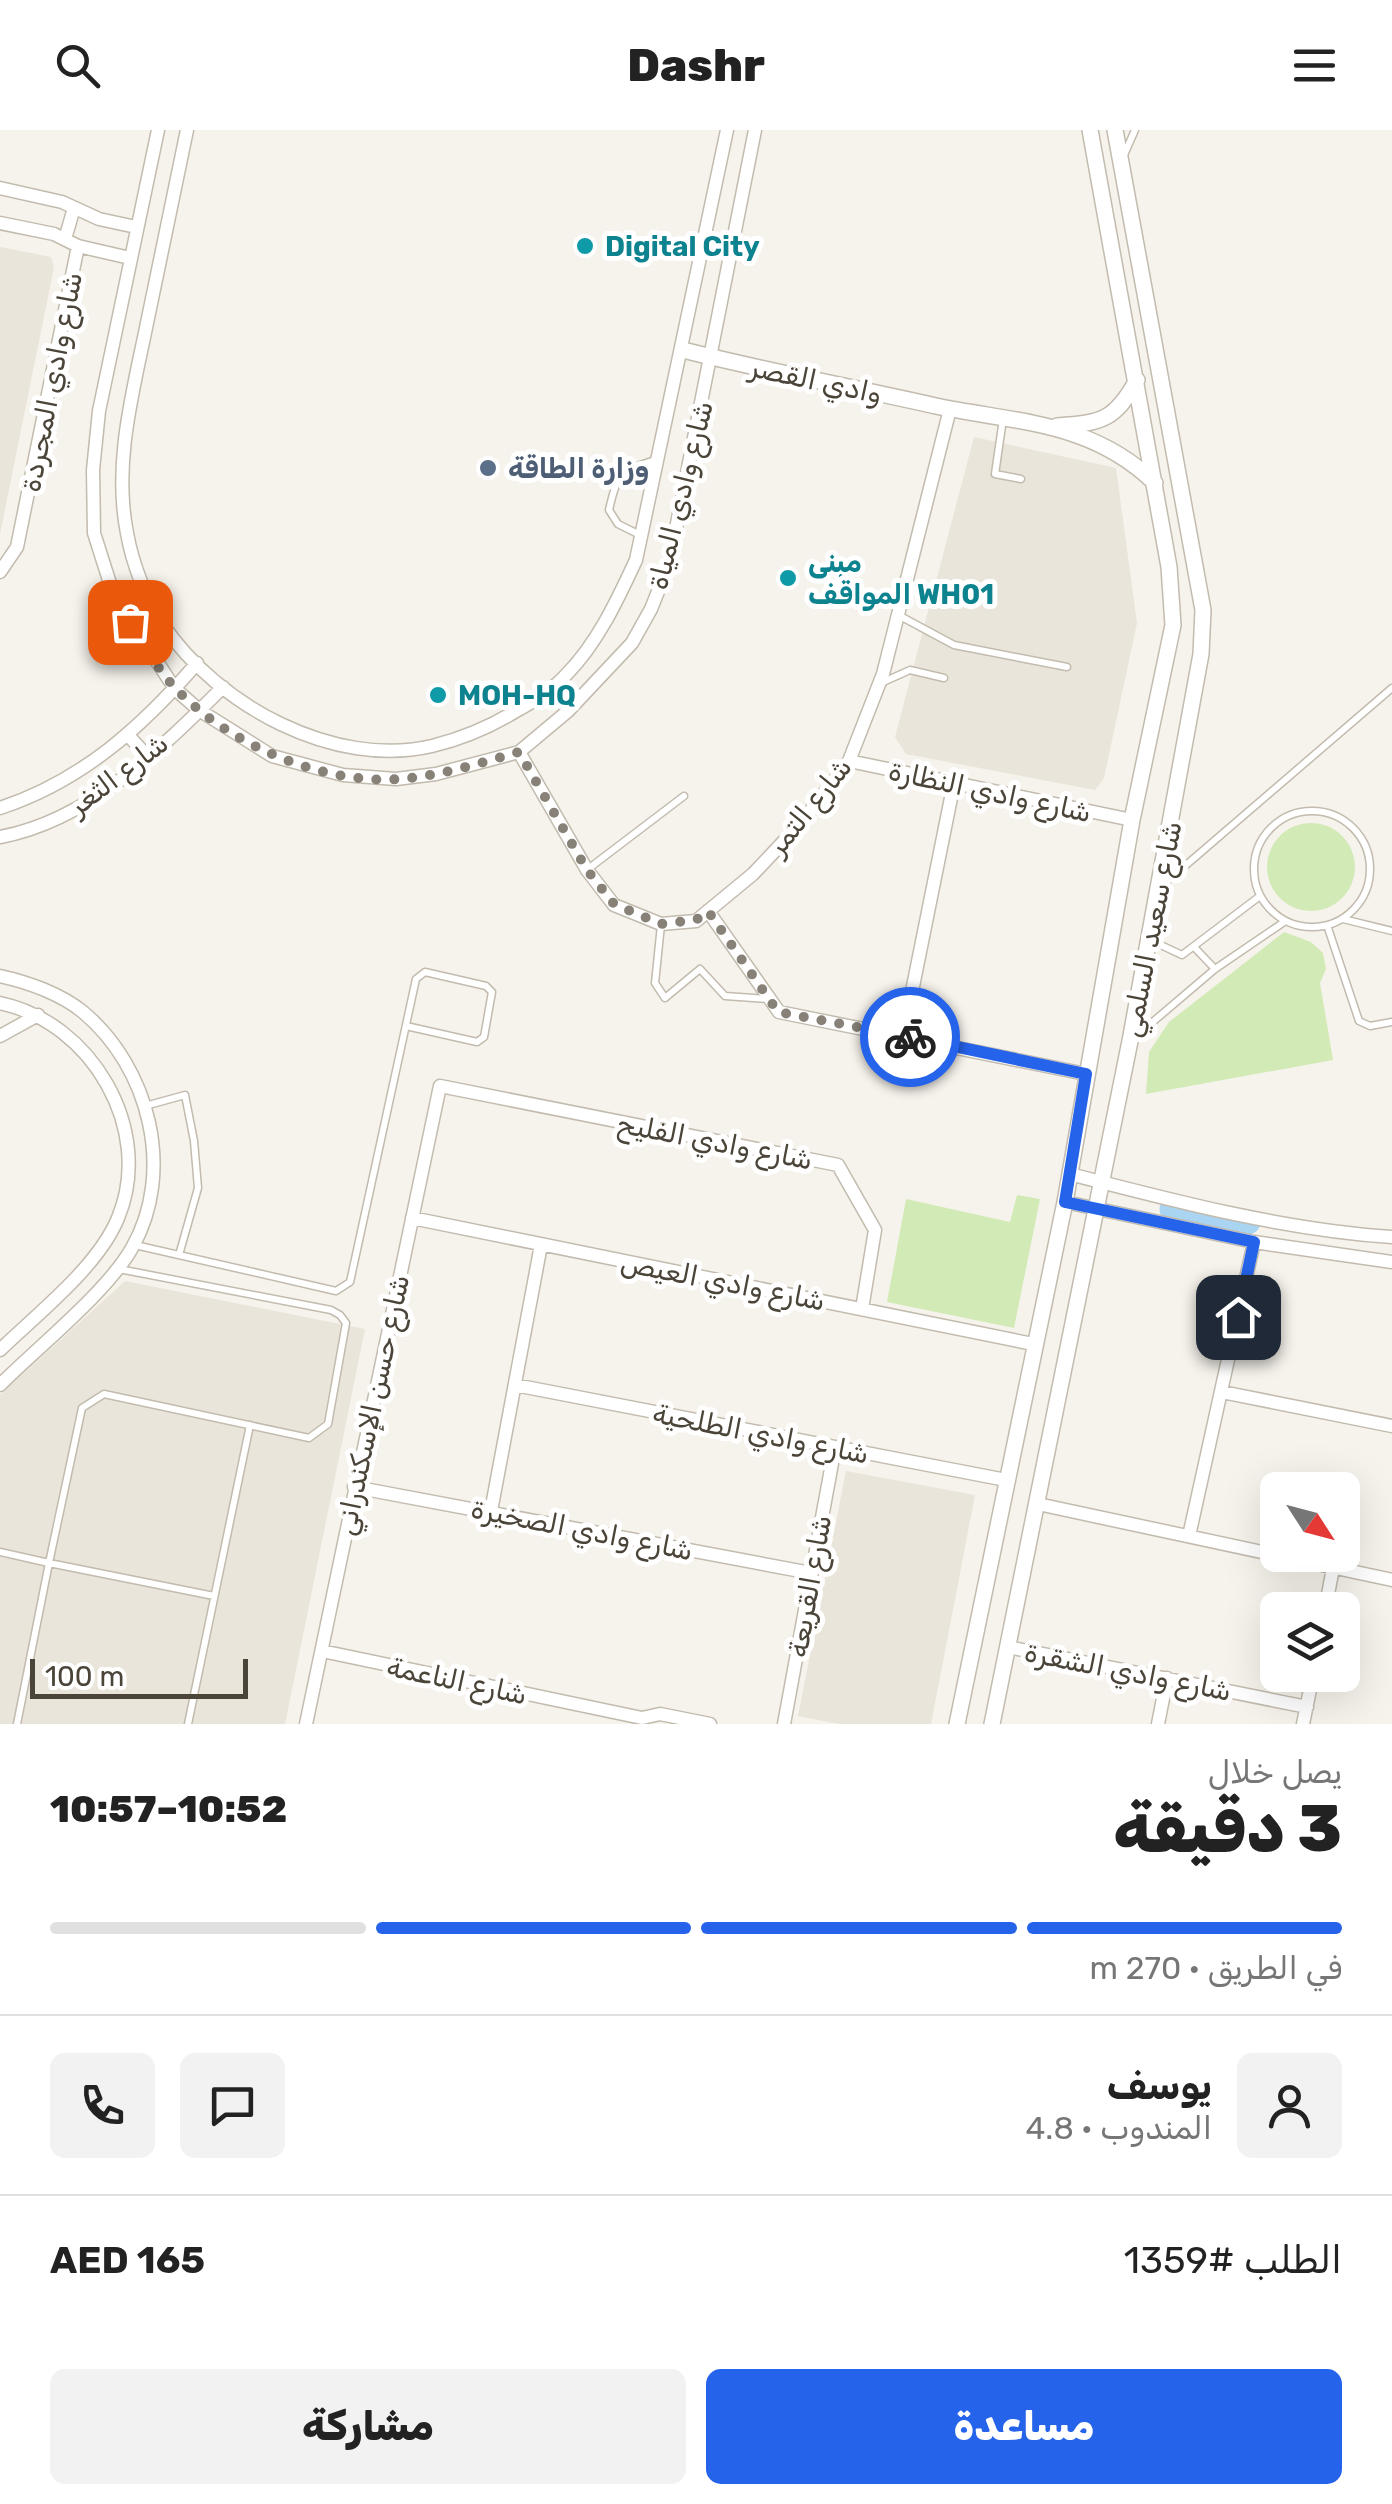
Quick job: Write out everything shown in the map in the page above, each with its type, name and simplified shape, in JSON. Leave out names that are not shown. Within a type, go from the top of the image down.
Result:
[{"type":"street","name":"شارع وادي المياة","points":[[158,130],[95,442],[94,532],[114,596],[175,689],[199,710],[272,756],[343,775],[396,779],[436,774],[519,752],[568,711],[632,643],[651,609],[669,564],[756,130]]},
{"type":"street","name":"شارع وادي المياة","points":[[187,130],[120,469],[127,538],[162,624],[222,686],[275,724],[340,744],[395,750],[430,747],[495,724],[564,678],[596,637],[620,593],[636,560],[728,130]]},
{"type":"street","name":"شارع سعيد السلمي","points":[[957,1724],[1065,1202],[1132,820],[1173,626],[1169,567],[1090,130]]},
{"type":"street","name":"شارع سعيد السلمي","points":[[992,1724],[1130,1041],[1202,654],[1203,610],[1116,130]]},
{"type":"street","points":[[0,188],[136,227]]},
{"type":"street","name":"شارع وادي المجردة","points":[[0,572],[18,547],[72,243],[74,208]]},
{"type":"street","points":[[0,223],[54,234],[72,243],[130,258]]},
{"type":"street","name":"وادي القصر","points":[[682,350],[950,408],[1053,426]]},
{"type":"street","points":[[1053,426],[1095,424],[1122,407],[1137,380]]},
{"type":"street","name":"شارع التمر","points":[[661,924],[696,920],[753,874],[802,822],[849,761],[880,683],[950,408]]},
{"type":"street","points":[[1053,426],[1120,453],[1154,483]]},
{"type":"street","name":"شارع الثغر","points":[[0,808],[73,777],[128,734],[197,663]]},
{"type":"street","name":"شارع الثغر","points":[[0,837],[30,832],[84,807],[147,756],[222,686]]},
{"type":"street","points":[[128,734],[147,756]]},
{"type":"street","points":[[519,752],[587,870],[614,904],[661,924]]},
{"type":"street","name":"شارع وادي النظارة","points":[[849,761],[1132,820]]},
{"type":"street","points":[[903,1036],[954,783]]},
{"type":"street","points":[[708,911],[778,1012],[1086,1074]]},
{"type":"street","points":[[0,976],[26,982],[82,1010],[119,1049],[137,1082],[144,1106],[153,1139],[154,1174],[148,1212],[118,1269],[0,1385]]},
{"type":"street","points":[[0,1002],[38,1015],[60,1028],[92,1060],[120,1106],[130,1160],[119,1216],[87,1264],[0,1350]]},
{"type":"street","points":[[0,1036],[38,1015]]},
{"type":"street","points":[[114,1096],[137,1082]]},
{"type":"street","name":"شارع حسن الإسكندراني","points":[[306,1724],[440,1086]]},
{"type":"street","name":"شارع وادي الفليح","points":[[440,1086],[838,1165],[876,1230],[862,1309]]},
{"type":"street","points":[[1070,1174],[1221,1210],[1356,1234],[1392,1236]]},
{"type":"street","points":[[1065,1202],[1254,1242],[1392,1262]]},
{"type":"street","name":"شارع وادي العيص","points":[[412,1218],[1034,1344]]},
{"type":"street","points":[[1190,1536],[1254,1242]]},
{"type":"street","points":[[491,1511],[541,1245]]},
{"type":"street","name":"شارع وادي الطلحية","points":[[515,1386],[1006,1480]]},
{"type":"street","points":[[1222,1392],[1392,1426]]},
{"type":"street","name":"شارع القريعة","points":[[784,1724],[834,1447]]},
{"type":"street","name":"شارع وادي الصخيرة","points":[[354,1487],[810,1573]]},
{"type":"street","points":[[1038,1504],[1260,1552]]},
{"type":"street","points":[[1353,1572],[1392,1580]]},
{"type":"street","name":"شارع وادي الشقرة","points":[[1008,1647],[1306,1707]]},
{"type":"street","name":"شارع الناعمة","points":[[322,1652],[641,1721],[660,1714],[710,1724]]},
{"type":"street","points":[[1158,1724],[1167,1678]]},
{"type":"street","points":[[1304,1724],[1309,1692]]},
{"type":"lane","points":[[1121,160],[1135,130]]},
{"type":"lane","points":[[1003,418],[994,474],[1021,479]]},
{"type":"lane","points":[[641,535],[618,524],[609,510],[620,475],[628,468],[656,460]]},
{"type":"lane","points":[[898,615],[954,645],[1067,667]]},
{"type":"lane","points":[[880,683],[910,670],[944,678]]},
{"type":"lane","points":[[1159,888],[1392,688]]},
{"type":"lane","points":[[587,870],[684,796]]},
{"type":"lane","points":[[1326,812],[1356,830],[1369,861],[1367,886],[1362,899],[1342,918],[1311,927],[1284,922],[1260,896],[1254,863],[1266,832],[1294,814],[1326,812]]},
{"type":"lane","points":[[1148,939],[1182,955],[1260,896]]},
{"type":"lane","points":[[1342,918],[1392,931]]},
{"type":"lane","points":[[1130,1041],[1216,969],[1284,922]]},
{"type":"lane","points":[[661,924],[655,983],[665,998],[700,969],[725,996],[769,1000]]},
{"type":"lane","points":[[1327,925],[1359,1020],[1370,1026],[1392,1022]]},
{"type":"lane","points":[[1195,948],[1216,969]]},
{"type":"lane","points":[[134,1245],[336,1291],[344,1288],[350,1282],[416,980],[424,972],[486,986],[492,992],[484,1037],[476,1042],[406,1026]]},
{"type":"lane","points":[[144,1106],[185,1095],[198,1188],[179,1255]]},
{"type":"lane","points":[[17,1724],[82,1408],[104,1394],[309,1438],[328,1424],[346,1323],[340,1314],[118,1269]]},
{"type":"lane","points":[[188,1724],[250,1426]]},
{"type":"lane","points":[[0,1552],[214,1596]]},
{"type":"shaded area","points":[[0,247],[51,257],[54,267],[0,534]]},
{"type":"shaded area","points":[[974,437],[1116,468],[1137,623],[1104,778],[1095,790],[906,754],[895,737]]},
{"type":"shaded area","points":[[125,1281],[365,1329],[285,1724],[0,1724],[0,1395]]},
{"type":"shaded area","points":[[846,1471],[975,1495],[931,1724],[839,1724],[798,1716]]},
{"type":"green space","points":[[1302,823],[1320,823],[1336,830],[1348,842],[1355,867],[1348,892],[1336,904],[1320,911],[1302,911],[1286,904],[1274,892],[1267,876],[1267,858],[1274,842],[1286,830]]},
{"type":"green space","points":[[1284,932],[1311,942],[1323,953],[1326,969],[1320,983],[1333,1060],[1146,1094],[1149,1052],[1169,1022]]},
{"type":"green space","points":[[1017,1195],[1040,1199],[1014,1328],[887,1302],[906,1199],[1010,1222]]},
{"type":"waterway","points":[[1172,1209],[1248,1222]]},
{"type":"way so far","points":[[130,622],[175,689],[199,710],[272,756],[343,775],[396,779],[436,774],[519,752],[587,870],[614,904],[661,924],[696,920],[708,911],[778,1012],[910,1037]]},
{"type":"place","name":"Digital City","points":[[585,246]]},
{"type":"place","name":"وزارة الطاقة","points":[[488,468]]},
{"type":"place","name":"مبنى المواقف WH01","points":[[788,578]]},
{"type":"place","name":"MOH-HQ","points":[[438,695]]},
{"type":"route","points":[[910,1037],[1086,1074],[1065,1202],[1254,1242],[1238,1317]]}]
